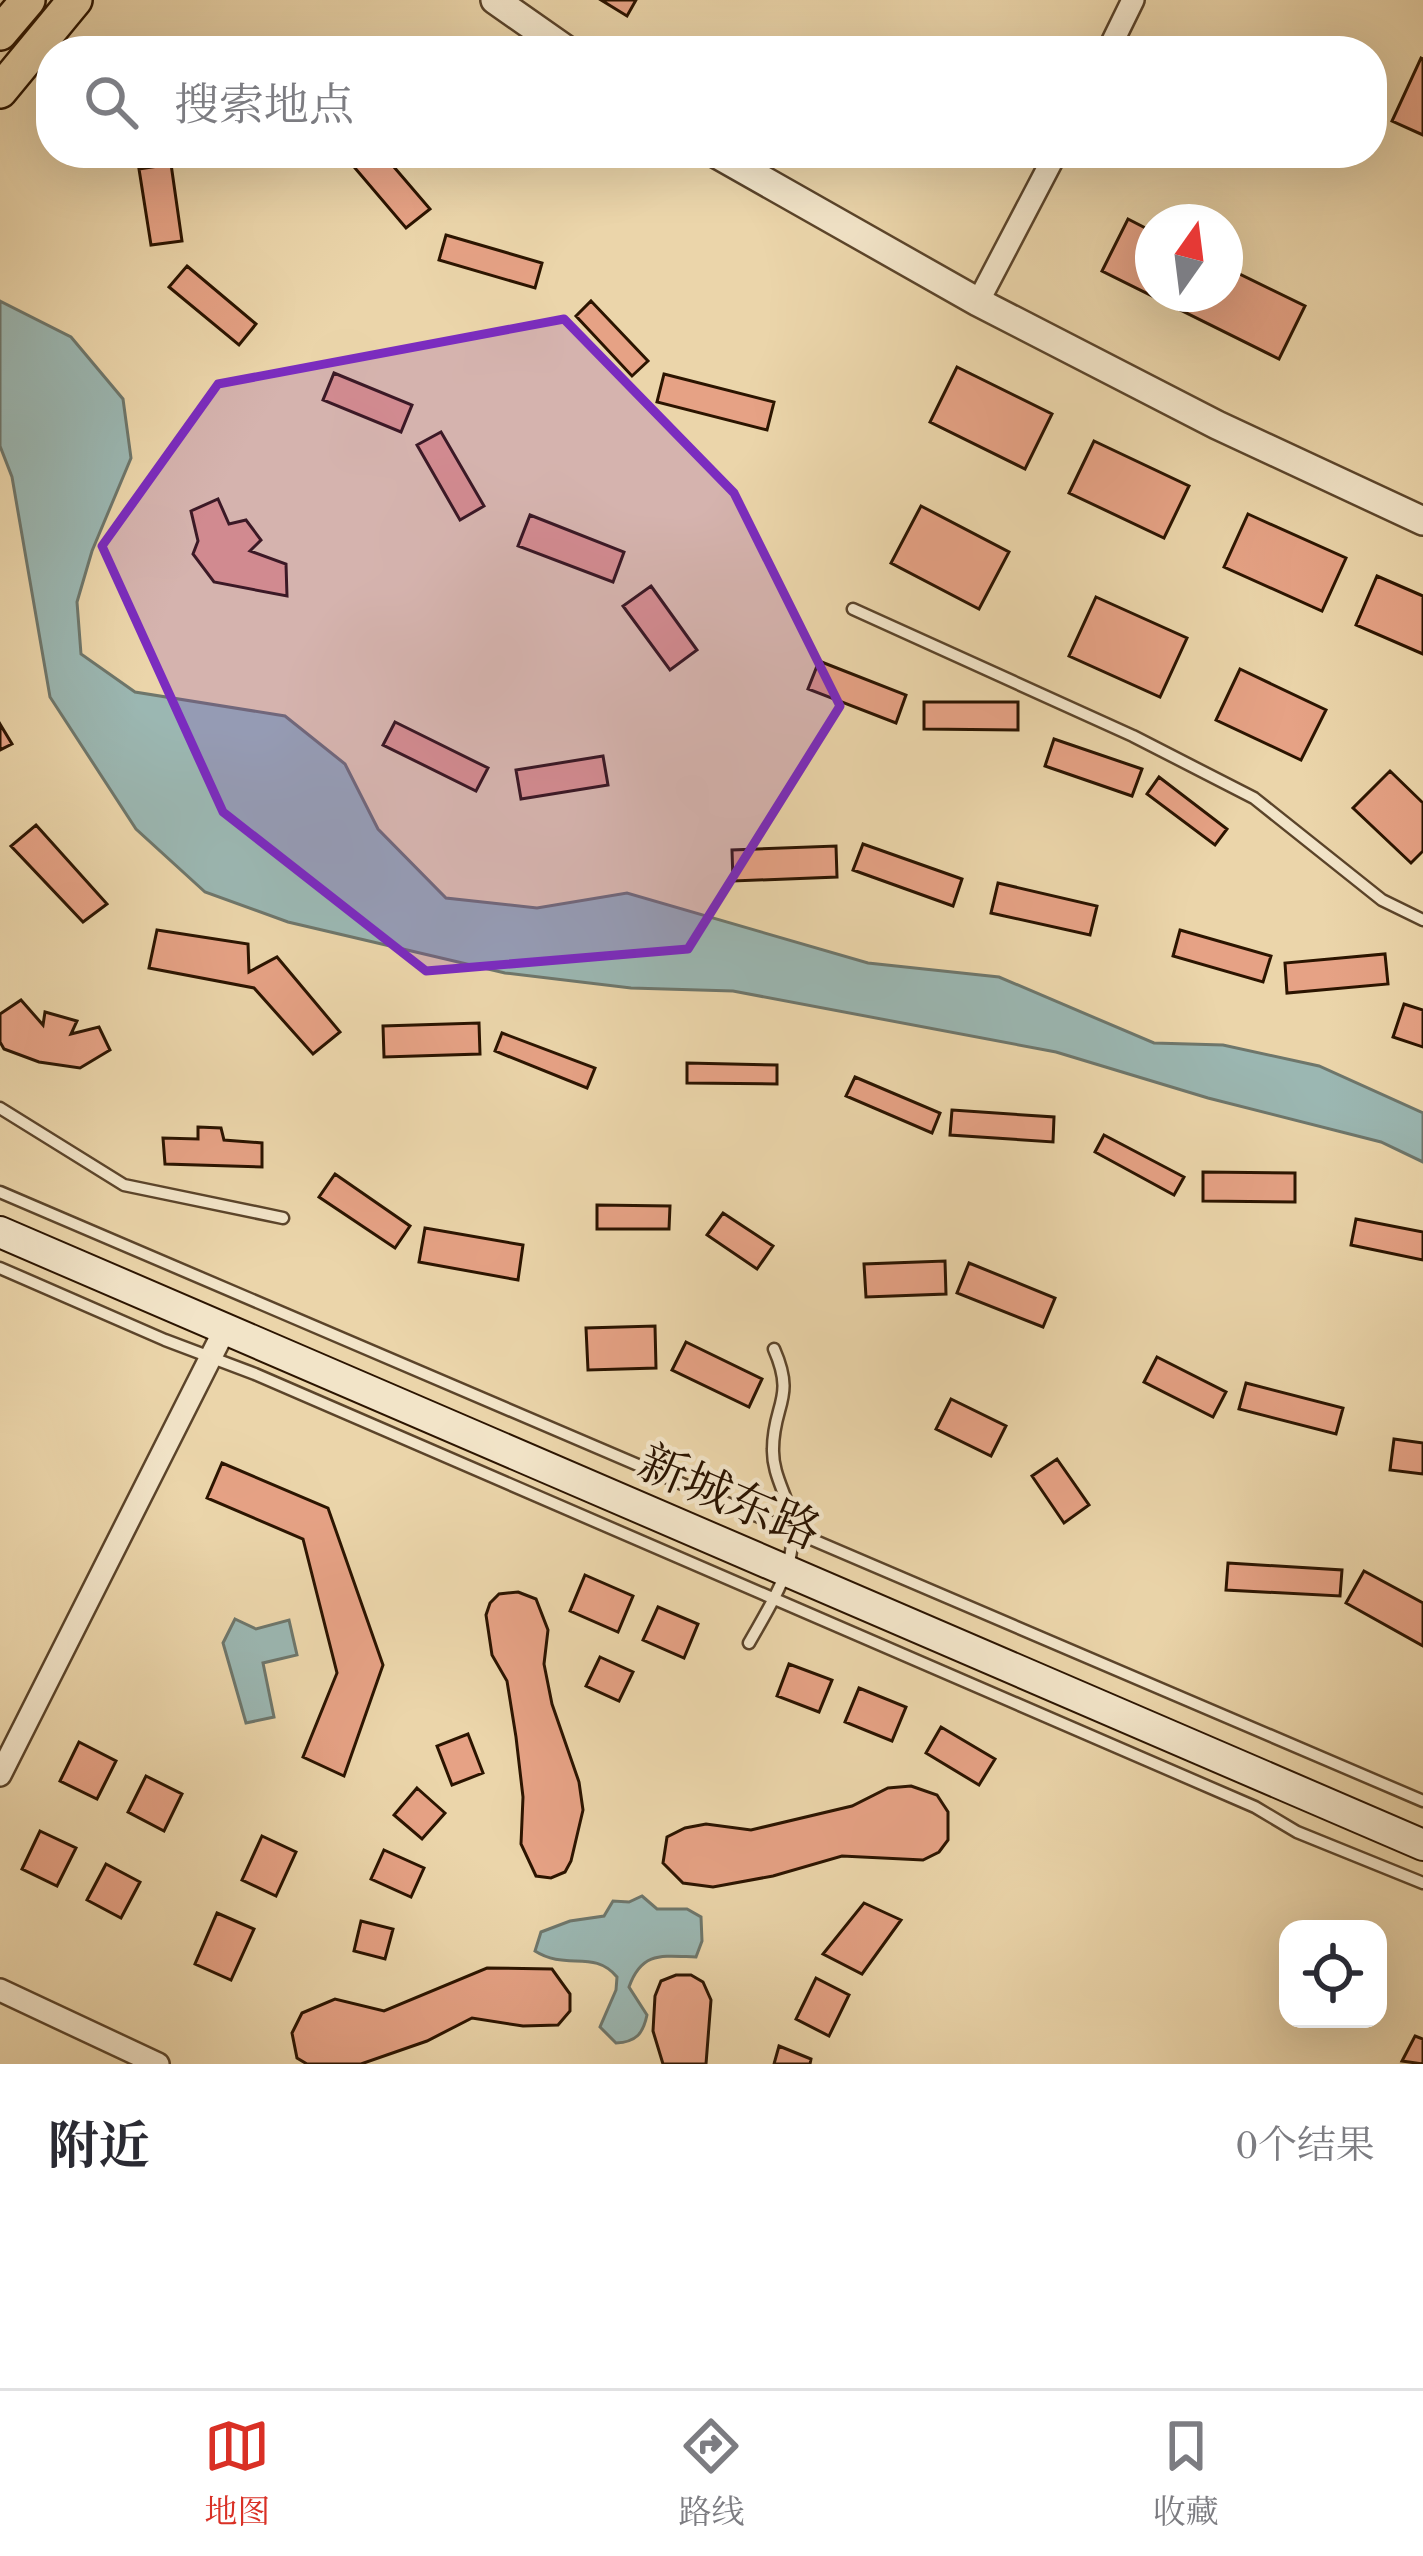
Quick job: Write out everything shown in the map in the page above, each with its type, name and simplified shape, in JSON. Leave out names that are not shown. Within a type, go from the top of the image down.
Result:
[{"type":"main road","points":[[0,32],[28,0]]},
{"type":"main road","points":[[45,36],[75,0]]},
{"type":"main road","points":[[0,91],[36,47]]},
{"type":"main road","name":"新城东路","points":[[0,1232],[226,1327],[780,1584],[1423,1845]]},
{"type":"street","points":[[495,0],[547,36]]},
{"type":"street","points":[[1115,36],[1133,0]]},
{"type":"street","points":[[741,168],[978,302],[1217,425],[1423,521]]},
{"type":"street","points":[[978,302],[1048,168]]},
{"type":"street","points":[[0,1775],[226,1327]]},
{"type":"street","points":[[0,1990],[158,2064]]},
{"type":"lane","points":[[853,609],[1133,736],[1254,798],[1382,900],[1423,920]]},
{"type":"lane","points":[[0,1108],[124,1185],[283,1218]]},
{"type":"lane","points":[[0,1192],[1423,1802]]},
{"type":"lane","points":[[0,1268],[210,1357],[780,1584],[1255,1807],[1298,1832],[1423,1883]]},
{"type":"lane","points":[[749,1643],[780,1584],[793,1530],[776,1478],[772,1445],[785,1401],[785,1374],[774,1349]]},
{"type":"highlighted area","points":[[564,319],[734,493],[840,706],[688,949],[426,971],[223,812],[102,546],[218,384]]},
{"type":"water","points":[[0,301],[71,337],[123,399],[131,458],[92,551],[77,602],[81,654],[135,692],[285,716],[345,764],[378,829],[446,898],[537,908],[627,893],[868,963],[999,977],[1154,1043],[1223,1045],[1319,1066],[1423,1113],[1423,1162],[1381,1142],[1208,1098],[1056,1052],[733,991],[631,988],[505,973],[288,922],[205,892],[136,829],[50,697],[12,477],[0,446]]},
{"type":"water","points":[[235,1619],[256,1629],[289,1620],[297,1655],[263,1663],[274,1717],[246,1723],[223,1643]]},
{"type":"water","points":[[642,1896],[657,1909],[687,1909],[701,1917],[702,1941],[696,1957],[655,1958],[640,1967],[629,1987],[647,2015],[645,2022],[634,2039],[616,2043],[600,2027],[617,1977],[599,1964],[558,1960],[535,1951],[541,1932],[604,1916],[613,1901],[629,1902]]},
{"type":"building","points":[[601,0],[636,0],[627,16]]},
{"type":"building","points":[[1423,59],[1423,135],[1392,121]]},
{"type":"building","points":[[172,168],[182,241],[151,245],[139,169]]},
{"type":"building","points":[[355,168],[395,168],[430,209],[406,228]]},
{"type":"building","points":[[1128,219],[1135,223],[1135,287],[1102,271]]},
{"type":"building","points":[[446,235],[542,263],[535,288],[439,260]]},
{"type":"building","points":[[187,266],[256,324],[239,345],[169,287]]},
{"type":"building","points":[[1243,276],[1305,306],[1279,359],[1184,312],[1243,312]]},
{"type":"building","points":[[591,301],[648,361],[632,376],[576,316]]},
{"type":"building","points":[[957,367],[1052,414],[1025,469],[930,422]]},
{"type":"building","points":[[334,373],[412,405],[401,432],[323,400]]},
{"type":"building","points":[[664,374],[774,402],[767,430],[657,402]]},
{"type":"building","points":[[441,432],[484,506],[460,520],[417,445]]},
{"type":"building","points":[[1094,441],[1189,486],[1164,538],[1069,493]]},
{"type":"building","points":[[218,499],[229,524],[246,520],[261,540],[250,551],[286,564],[287,596],[214,582],[193,554],[198,541],[191,511]]},
{"type":"building","points":[[921,506],[1009,552],[979,609],[891,563]]},
{"type":"building","points":[[1248,514],[1346,558],[1322,611],[1224,567]]},
{"type":"building","points":[[530,515],[624,552],[613,582],[518,546]]},
{"type":"building","points":[[1377,576],[1423,596],[1423,654],[1356,625]]},
{"type":"building","points":[[651,586],[697,650],[670,670],[623,606]]},
{"type":"building","points":[[1096,597],[1187,638],[1160,697],[1069,656]]},
{"type":"building","points":[[819,661],[906,695],[896,723],[808,689]]},
{"type":"building","points":[[1240,669],[1326,710],[1301,760],[1216,720]]},
{"type":"building","points":[[924,702],[1018,702],[1018,730],[924,729]]},
{"type":"building","points":[[395,722],[488,768],[476,791],[383,745]]},
{"type":"building","points":[[0,724],[12,744],[0,750]]},
{"type":"building","points":[[1054,739],[1142,769],[1132,796],[1045,766]]},
{"type":"building","points":[[603,756],[608,785],[521,799],[516,770]]},
{"type":"building","points":[[1390,771],[1423,803],[1423,851],[1411,863],[1353,808]]},
{"type":"building","points":[[1159,777],[1227,829],[1215,845],[1147,794]]},
{"type":"building","points":[[36,825],[107,904],[83,922],[11,846]]},
{"type":"building","points":[[863,844],[962,879],[953,906],[853,870]]},
{"type":"building","points":[[836,846],[837,877],[733,881],[732,850]]},
{"type":"building","points":[[998,883],[1097,906],[1090,935],[991,913]]},
{"type":"building","points":[[157,930],[248,944],[249,972],[277,957],[340,1032],[313,1054],[254,988],[149,968]]},
{"type":"building","points":[[1180,930],[1271,956],[1263,982],[1173,956]]},
{"type":"building","points":[[1385,954],[1388,984],[1287,993],[1285,963]]},
{"type":"building","points":[[21,1000],[43,1025],[45,1012],[77,1021],[71,1034],[99,1027],[110,1050],[80,1068],[39,1062],[4,1049],[0,1014]]},
{"type":"building","points":[[1404,1004],[1423,1010],[1423,1047],[1393,1037]]},
{"type":"building","points":[[479,1023],[480,1054],[384,1057],[383,1026]]},
{"type":"building","points":[[502,1033],[595,1068],[587,1088],[495,1051]]},
{"type":"building","points":[[687,1063],[777,1065],[777,1084],[687,1083]]},
{"type":"building","points":[[855,1077],[940,1113],[932,1133],[846,1096]]},
{"type":"building","points":[[952,1110],[1054,1117],[1053,1142],[950,1135]]},
{"type":"building","points":[[198,1127],[221,1128],[224,1140],[262,1143],[262,1167],[165,1164],[163,1138],[198,1139]]},
{"type":"building","points":[[1104,1135],[1184,1177],[1174,1195],[1095,1152]]},
{"type":"building","points":[[1203,1172],[1295,1173],[1295,1202],[1203,1201]]},
{"type":"building","points":[[335,1174],[410,1226],[395,1248],[319,1197]]},
{"type":"building","points":[[597,1205],[670,1206],[669,1229],[597,1229]]},
{"type":"building","points":[[723,1213],[773,1246],[757,1269],[707,1235]]},
{"type":"building","points":[[1356,1219],[1423,1232],[1423,1260],[1351,1245]]},
{"type":"building","points":[[425,1228],[523,1245],[518,1280],[419,1262]]},
{"type":"building","points":[[945,1261],[946,1294],[866,1297],[864,1264]]},
{"type":"building","points":[[969,1263],[1055,1298],[1043,1327],[957,1293]]},
{"type":"building","points":[[655,1326],[656,1368],[588,1370],[586,1328]]},
{"type":"building","points":[[686,1342],[762,1379],[749,1407],[672,1370]]},
{"type":"building","points":[[1157,1357],[1226,1392],[1213,1417],[1144,1382]]},
{"type":"building","points":[[1246,1383],[1343,1408],[1336,1434],[1239,1409]]},
{"type":"building","points":[[951,1399],[1006,1426],[991,1456],[936,1429]]},
{"type":"building","points":[[1394,1439],[1423,1443],[1423,1474],[1390,1470]]},
{"type":"building","points":[[1057,1459],[1089,1505],[1064,1523],[1032,1476]]},
{"type":"building","points":[[222,1463],[328,1508],[383,1665],[344,1776],[303,1757],[337,1673],[303,1539],[207,1498]]},
{"type":"building","points":[[1228,1563],[1342,1570],[1340,1596],[1226,1590]]},
{"type":"building","points":[[1364,1571],[1423,1603],[1423,1646],[1346,1603]]},
{"type":"building","points":[[585,1575],[633,1596],[618,1632],[570,1611]]},
{"type":"building","points":[[518,1592],[536,1599],[548,1630],[544,1664],[583,1810],[571,1861],[565,1872],[551,1878],[536,1876],[521,1844],[523,1797],[516,1737],[507,1681],[492,1655],[486,1615],[499,1594]]},
{"type":"building","points":[[658,1607],[698,1624],[684,1658],[643,1640]]},
{"type":"building","points":[[600,1657],[633,1672],[619,1701],[586,1686]]},
{"type":"building","points":[[789,1664],[832,1680],[819,1712],[777,1696]]},
{"type":"building","points":[[859,1688],[906,1707],[892,1741],[845,1722]]},
{"type":"building","points":[[941,1727],[995,1759],[979,1785],[926,1753]]},
{"type":"building","points":[[468,1734],[483,1773],[452,1785],[437,1746]]},
{"type":"building","points":[[79,1742],[116,1761],[97,1799],[60,1781]]},
{"type":"building","points":[[146,1776],[182,1794],[164,1831],[128,1812]]},
{"type":"building","points":[[911,1786],[937,1795],[948,1812],[948,1840],[939,1852],[923,1860],[842,1856],[713,1887],[683,1883],[663,1863],[667,1837],[685,1828],[706,1824],[751,1830],[852,1806],[888,1788]]},
{"type":"building","points":[[417,1788],[445,1813],[422,1839],[394,1815]]},
{"type":"building","points":[[40,1831],[76,1848],[57,1886],[22,1869]]},
{"type":"building","points":[[262,1836],[296,1852],[276,1896],[242,1880]]},
{"type":"building","points":[[384,1850],[424,1868],[411,1897],[371,1879]]},
{"type":"building","points":[[106,1864],[140,1882],[121,1918],[87,1900]]},
{"type":"building","points":[[864,1903],[901,1920],[862,1974],[823,1954]]},
{"type":"building","points":[[217,1913],[254,1929],[231,1980],[195,1964]]},
{"type":"building","points":[[361,1921],[393,1929],[385,1959],[354,1951]]},
{"type":"building","points":[[487,1968],[552,1969],[570,1994],[570,2011],[558,2025],[523,2026],[472,2018],[427,2041],[361,2064],[307,2064],[297,2058],[292,2033],[302,2013],[335,1999],[384,2011]]},
{"type":"building","points":[[691,1975],[703,1982],[711,2000],[706,2064],[663,2064],[653,2031],[655,1996],[661,1981]]},
{"type":"building","points":[[816,1978],[849,1995],[829,2036],[796,2019]]},
{"type":"building","points":[[1415,2036],[1423,2039],[1423,2064],[1402,2061]]},
{"type":"building","points":[[779,2046],[811,2059],[810,2064],[774,2064]]}]
